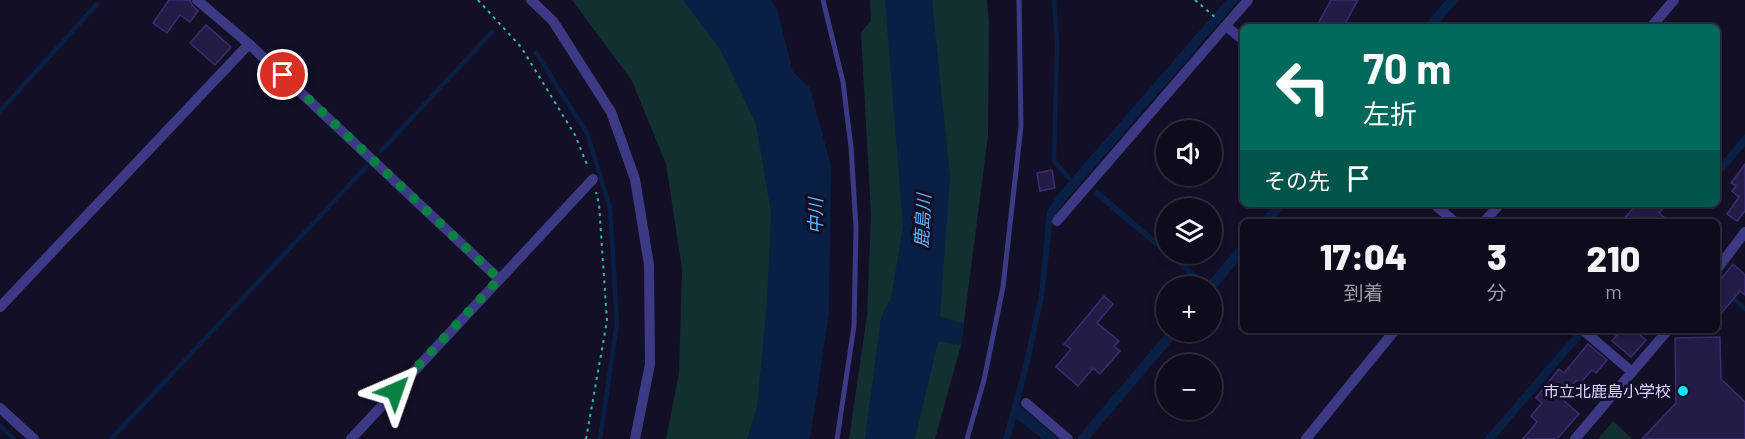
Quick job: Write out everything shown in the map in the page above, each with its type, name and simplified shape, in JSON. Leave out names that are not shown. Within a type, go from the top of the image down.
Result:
[{"type":"street","points":[[197,0],[249,44],[499,279]]},
{"type":"street","points":[[531,0],[553,21],[611,112],[635,179],[649,265],[650,364],[634,439]]},
{"type":"street","points":[[1057,220],[1248,0]]},
{"type":"street","points":[[1654,24],[1674,0]]},
{"type":"street","points":[[1226,26],[1240,38]]},
{"type":"street","points":[[0,307],[249,44]]},
{"type":"street","points":[[351,439],[593,179]]},
{"type":"street","points":[[1438,207],[1452,219]]},
{"type":"street","points":[[1488,219],[1498,207]]},
{"type":"street","points":[[1720,266],[1744,237]]},
{"type":"street","points":[[1306,439],[1393,333]]},
{"type":"street","points":[[1587,333],[1632,372]]},
{"type":"street","points":[[1575,439],[1665,333]]},
{"type":"street","points":[[1026,403],[1068,439]]},
{"type":"street","points":[[0,408],[34,439]]},
{"type":"lane","points":[[823,0],[843,82],[851,147],[856,228],[854,326],[837,439]]},
{"type":"lane","points":[[967,439],[984,380],[1003,287],[1021,126],[1019,0]]},
{"type":"path","points":[[1195,0],[1210,13]]},
{"type":"green space","points":[[572,0],[741,0],[782,106],[774,439],[666,439],[679,373],[682,269],[666,164],[632,81]]},
{"type":"green space","points":[[870,0],[895,0],[918,217],[879,439],[849,439],[867,315],[871,215],[861,32],[871,21]]},
{"type":"green space","points":[[918,0],[987,0],[989,24],[988,136],[961,345],[935,439],[900,439]]},
{"type":"green space","points":[[1613,421],[1632,439],[1598,439]]},
{"type":"water","name":"中川","points":[[683,0],[771,0],[777,9],[793,72],[810,88],[831,166],[829,313],[810,439],[747,439],[757,407],[767,302],[771,213],[756,124],[720,49]]},
{"type":"water","name":"鹿島川","points":[[885,0],[932,0],[950,176],[940,316],[964,324],[961,345],[938,342],[915,439],[865,439],[881,317],[891,298],[903,227]]},
{"type":"water","points":[[1226,0],[1239,0],[1053,218],[1044,297],[1019,405],[1059,439],[1042,439],[1016,418],[1010,439],[1003,439],[1022,370],[1039,294],[1047,211],[1058,194]]},
{"type":"water","points":[[1446,0],[1459,0],[1439,24],[1426,24]]},
{"type":"water","points":[[1745,134],[1745,146],[1720,176],[1720,164]]},
{"type":"water","points":[[1097,189],[1156,240],[1156,247],[1093,194]]},
{"type":"water","points":[[1272,207],[1284,207],[1274,219],[1262,219]]},
{"type":"water","points":[[1240,244],[1240,260],[1222,281],[1222,276],[1213,276]]},
{"type":"water","points":[[1177,264],[1185,264],[1199,276],[1191,276]]},
{"type":"water","points":[[1575,333],[1585,333],[1495,439],[1484,439]]},
{"type":"water","points":[[1159,342],[1171,342],[1161,354],[1156,354],[1156,360],[1089,439],[1077,438]]},
{"type":"building","points":[[169,0],[190,0],[198,11],[190,22],[180,15],[167,33],[153,23]]},
{"type":"building","points":[[1331,0],[1358,0],[1345,24],[1318,24]]},
{"type":"building","points":[[206,25],[231,47],[215,65],[190,43]]},
{"type":"building","points":[[1745,164],[1745,211],[1737,221],[1727,214],[1739,197],[1732,191],[1736,186],[1731,183]]},
{"type":"building","points":[[1052,170],[1055,188],[1040,191],[1037,173]]},
{"type":"building","points":[[1634,207],[1664,207],[1659,213],[1666,219],[1624,219]]},
{"type":"building","points":[[1733,264],[1745,275],[1745,295],[1740,291],[1720,315],[1720,280]]},
{"type":"building","points":[[1104,296],[1113,304],[1097,323],[1119,341],[1114,346],[1120,351],[1100,374],[1093,368],[1078,386],[1056,367],[1071,349],[1064,344]]},
{"type":"building","points":[[1619,333],[1638,333],[1646,340],[1631,357],[1612,341]]},
{"type":"building","points":[[1720,337],[1721,379],[1745,402],[1745,439],[1642,439],[1676,403],[1675,338]]},
{"type":"building","points":[[1588,344],[1607,360],[1596,373],[1592,370],[1580,383],[1577,380],[1561,398],[1579,414],[1557,439],[1523,439],[1537,422],[1531,416],[1542,403],[1536,398],[1559,369],[1564,373]]},
{"type":"waterway","points":[[1054,0],[1057,44],[1054,161],[1074,184]]},
{"type":"waterway","points":[[0,111],[97,4]]},
{"type":"waterway","points":[[381,151],[492,32]]},
{"type":"waterway","points":[[536,53],[587,133],[610,208],[617,323],[600,439]]},
{"type":"waterway","points":[[111,439],[366,167]]},
{"type":"waterway","points":[[1729,294],[1745,309]]},
{"type":"waterway","points":[[0,426],[14,439]]},
{"type":"place","name":"市立北鹿島小学校","points":[[1683,391]]},
{"type":"route","points":[[283,75],[499,279],[395,391]]}]
